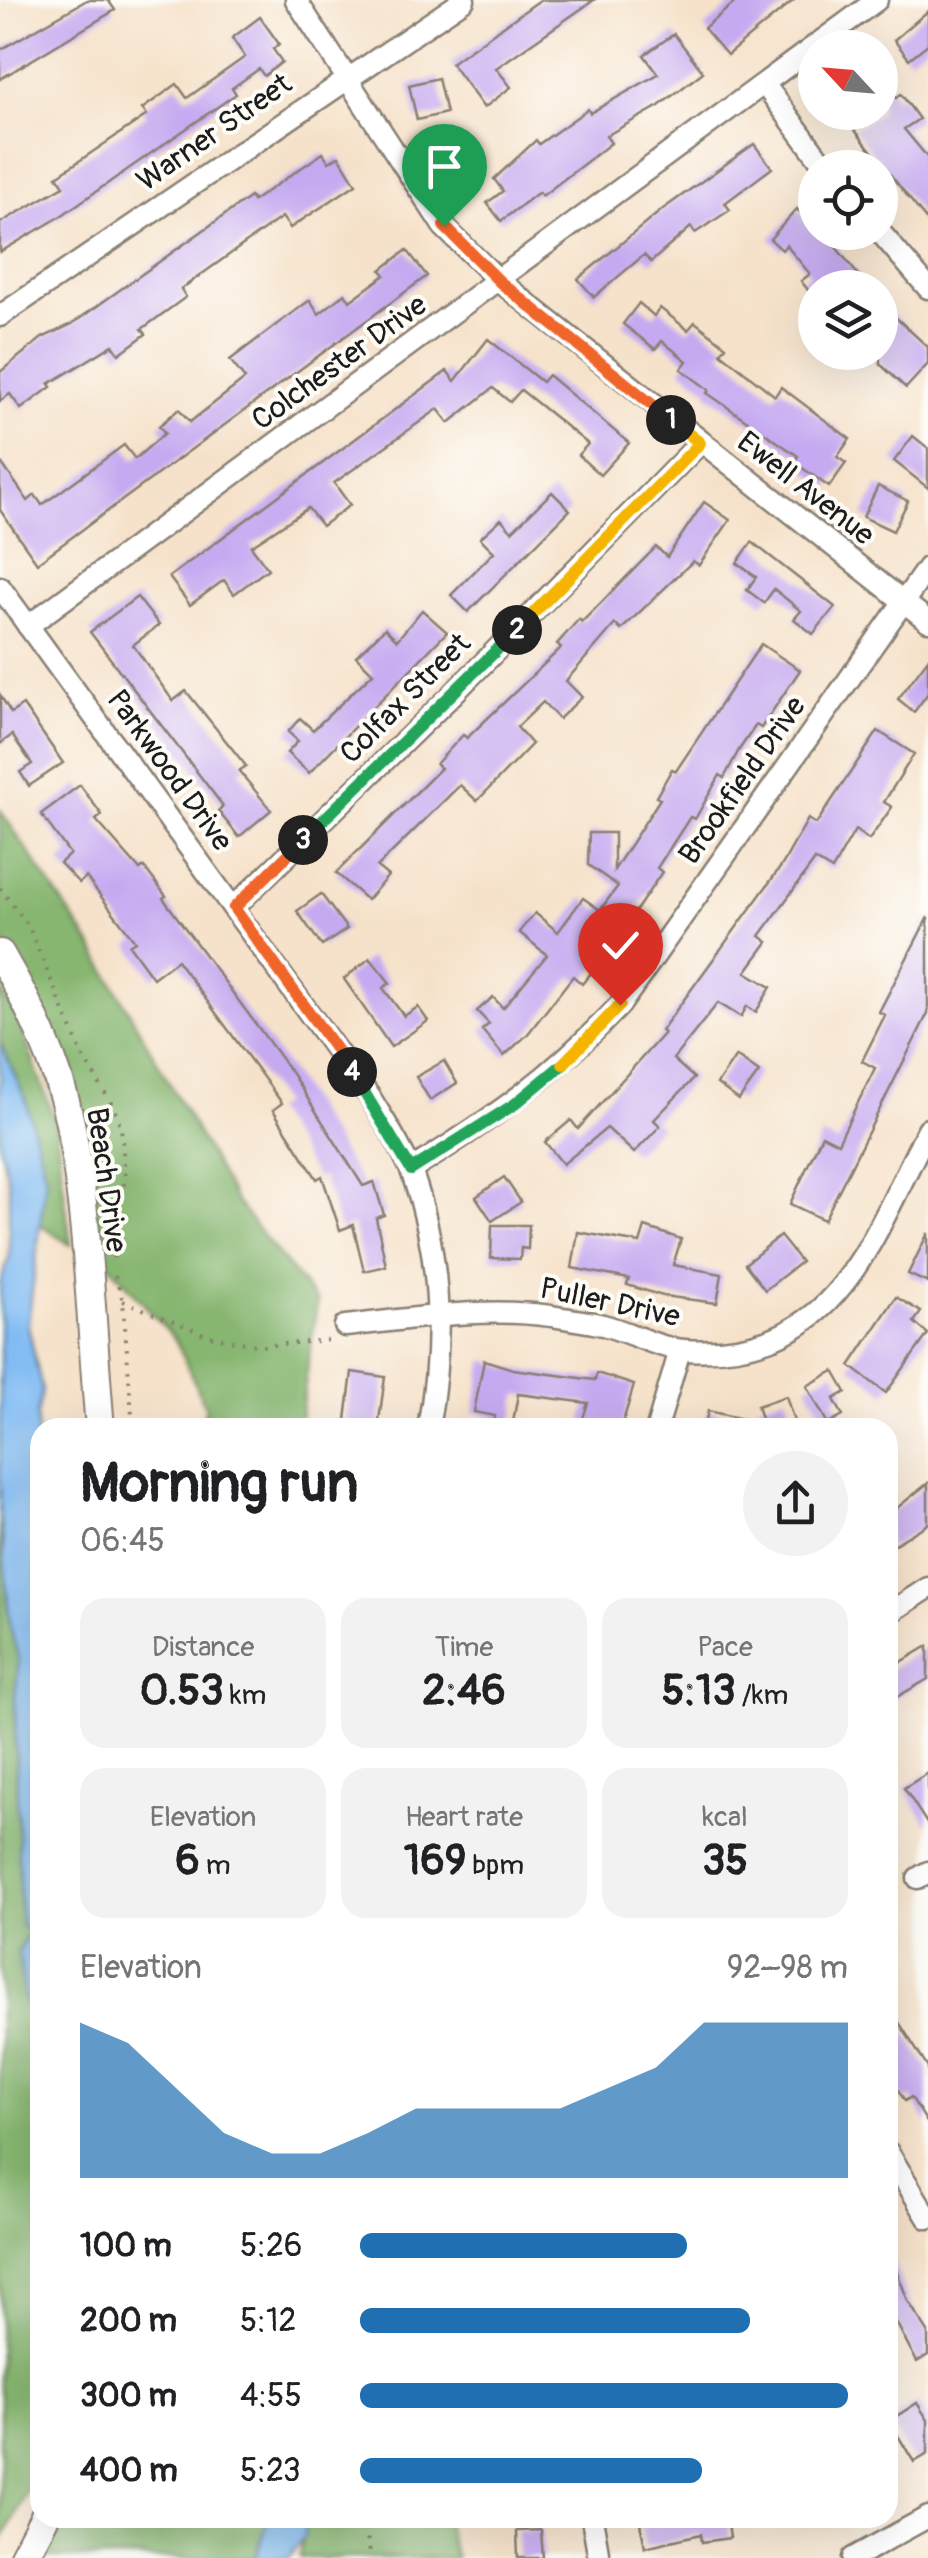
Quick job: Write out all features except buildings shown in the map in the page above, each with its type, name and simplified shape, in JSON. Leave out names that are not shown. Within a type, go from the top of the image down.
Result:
[{"type":"street","name":"Ewell Avenue","points":[[296,0],[444,226],[500,282],[928,622]]},
{"type":"street","name":"Warner Street","points":[[0,316],[464,0]]},
{"type":"street","name":"Colchester Drive","points":[[28,626],[500,282],[877,0]]},
{"type":"street","points":[[765,85],[813,150]]},
{"type":"street","points":[[895,250],[928,288]]},
{"type":"street","name":"Colfax Street","points":[[234,908],[451,696],[700,443]]},
{"type":"street","name":"Brookfield Drive","points":[[411,1170],[515,1104],[573,1055],[620,1005],[928,567]]},
{"type":"street","name":"Parkwood Drive","points":[[0,587],[370,1097],[411,1170],[432,1244],[440,1316],[429,1418]]},
{"type":"street","name":"Beach Drive","points":[[0,954],[40,1034],[70,1122],[99,1418]]},
{"type":"street","name":"Puller Drive","points":[[345,1333],[440,1316],[489,1312],[546,1315],[602,1325],[680,1350],[750,1349],[800,1328],[835,1296],[857,1266],[928,1129]]},
{"type":"street","points":[[661,1418],[680,1350]]},
{"type":"street","points":[[898,1608],[928,1588]]},
{"type":"street","points":[[898,2167],[926,2208]]},
{"type":"street","points":[[853,2558],[928,2517]]},
{"type":"street","points":[[22,2558],[38,2528]]},
{"type":"street","points":[[594,2528],[598,2558]]},
{"type":"path","points":[[123,1301],[209,1336],[261,1346],[345,1333]]},
{"type":"path","points":[[365,2528],[371,2558]]},
{"type":"green space","points":[[0,810],[94,949],[236,1202],[317,1302],[300,1418],[203,1418],[206,1408],[176,1341],[99,1253],[13,953],[0,936]]},
{"type":"green space","points":[[0,987],[19,1022],[55,1121],[71,1245],[40,1225],[25,1098],[0,1043]]},
{"type":"green space","points":[[0,1511],[10,1626],[19,1661],[15,1698],[20,1911],[30,1932],[18,1951],[30,1994],[30,2486],[0,2545]]},
{"type":"green space","points":[[61,2528],[266,2528],[255,2558],[46,2558]]},
{"type":"green space","points":[[304,2528],[447,2528],[456,2558],[300,2558]]},
{"type":"water","points":[[0,1043],[25,1098],[46,1177],[28,1325],[42,1390],[37,1418],[30,1418],[30,1932],[22,1926],[20,1911],[15,1698],[19,1661],[10,1626],[0,1511],[0,1283],[9,1258],[9,1184],[0,1145]]},
{"type":"water","points":[[30,1932],[30,2007],[26,2005],[18,1951]]},
{"type":"water","points":[[266,2528],[304,2528],[304,2537],[289,2558],[255,2558]]},
{"type":"route","points":[[444,226],[500,282],[700,443],[451,696],[234,908],[370,1097],[411,1170],[515,1104],[573,1055],[620,1005]]}]
